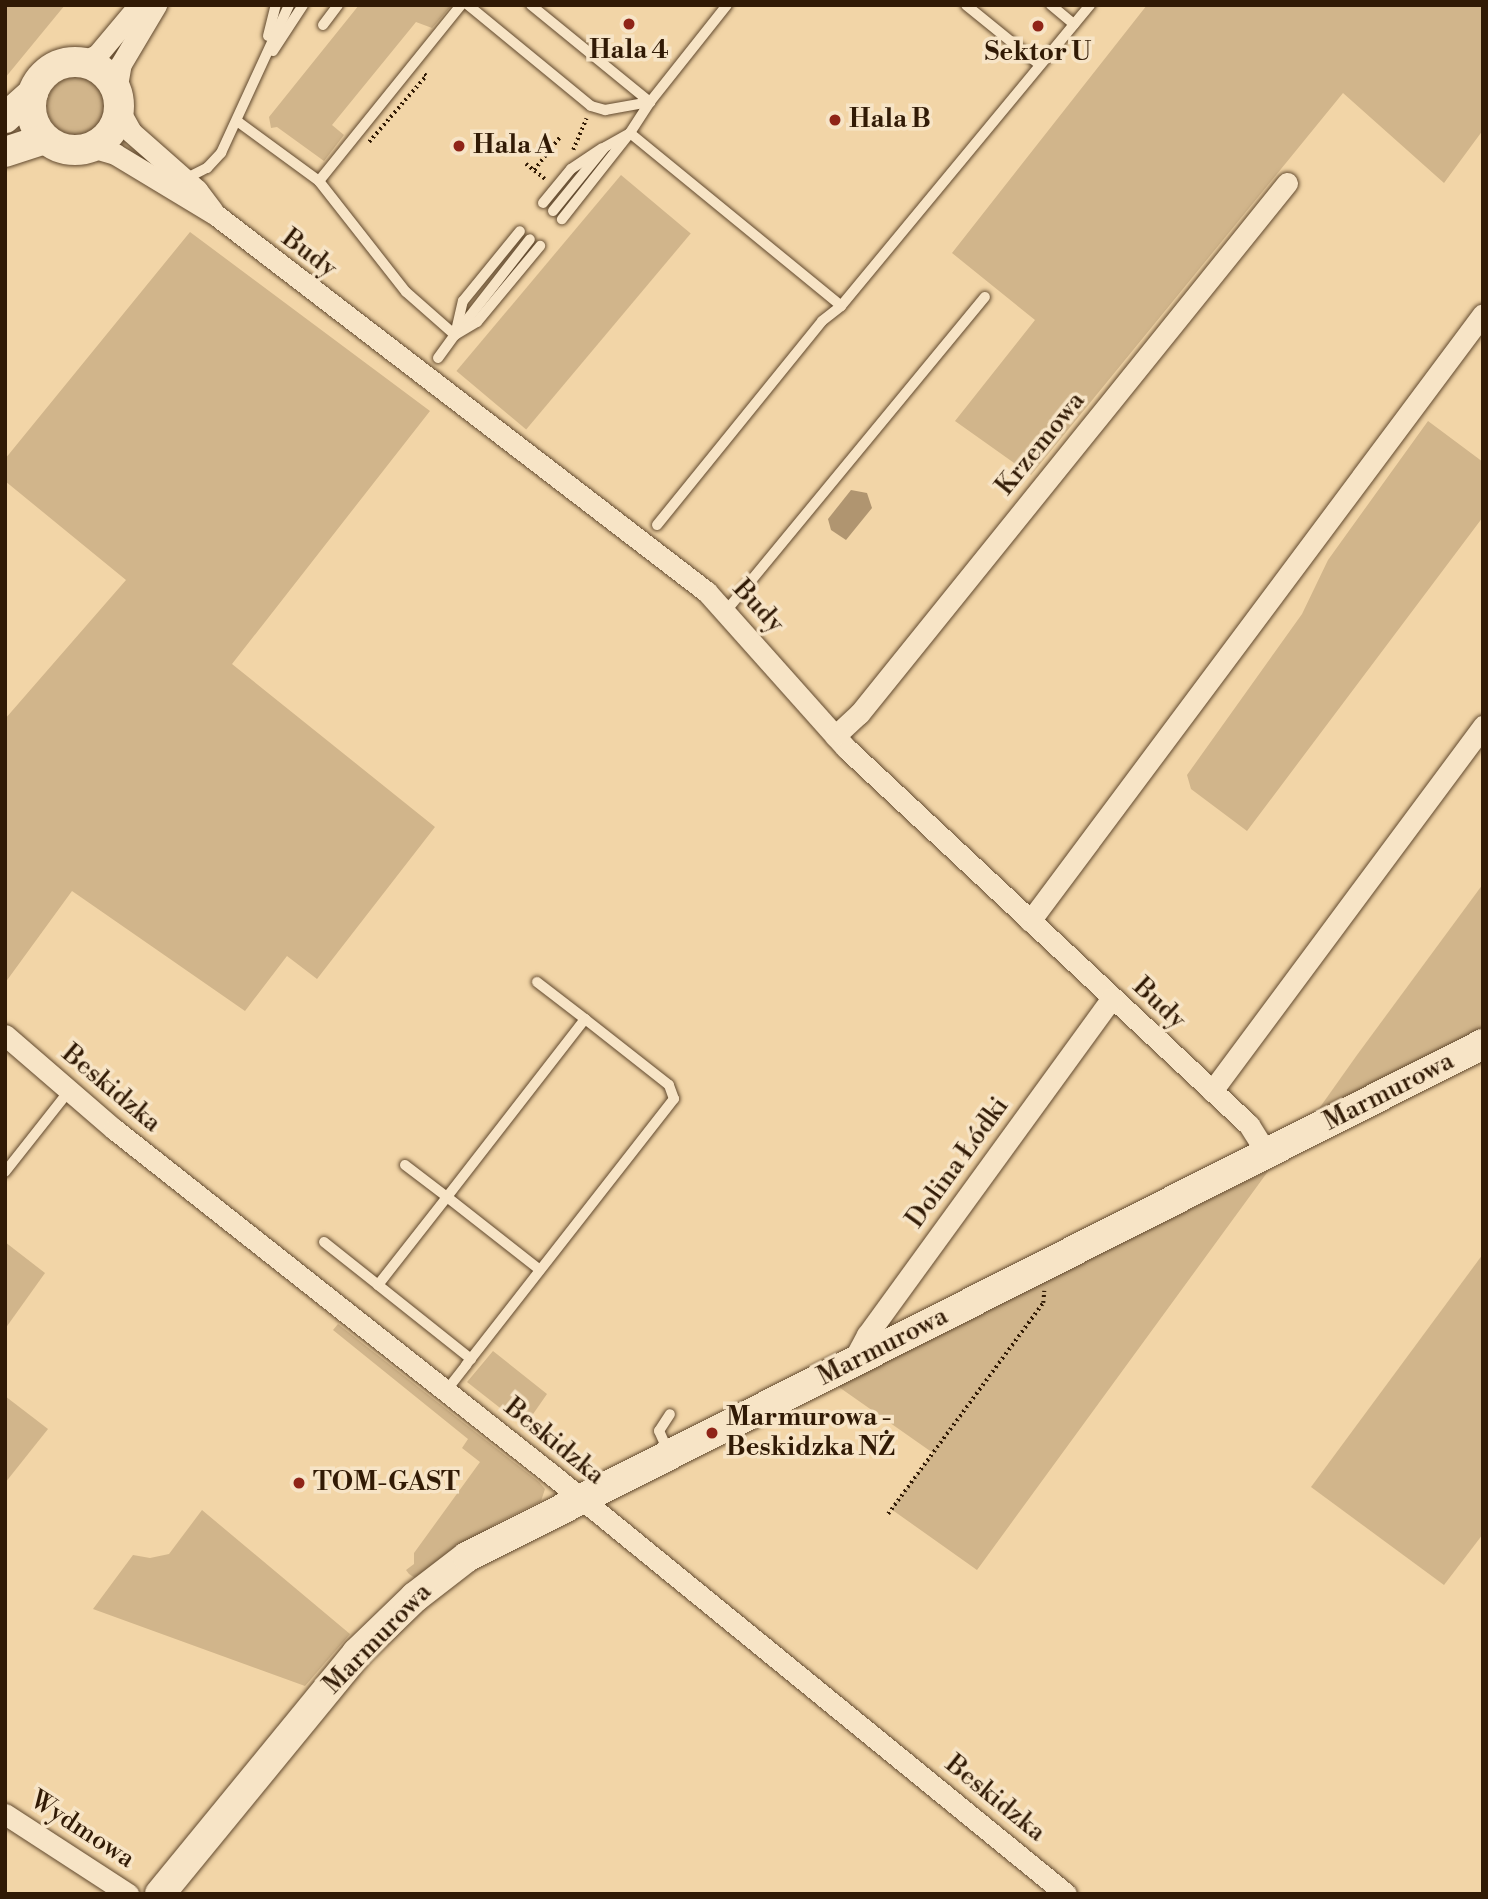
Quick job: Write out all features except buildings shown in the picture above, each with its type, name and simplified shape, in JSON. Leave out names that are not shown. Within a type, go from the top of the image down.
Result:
[{"type":"street","points":[[5,118],[33,93],[51,70],[97,55],[139,5]]},
{"type":"street","points":[[33,93],[34,122],[45,139],[72,150],[91,148],[113,129],[121,64],[156,5]]},
{"type":"street","points":[[79,63],[97,68],[118,100]]},
{"type":"street","name":"Budy","points":[[118,100],[131,132],[185,179],[216,215]]},
{"type":"street","points":[[5,152],[45,139]]},
{"type":"street","name":"Budy","points":[[91,148],[114,154],[216,215],[624,525],[726,611],[835,736],[1249,1125],[1267,1154]]},
{"type":"street","name":"Krzemowa","points":[[835,736],[859,714],[1287,183]]},
{"type":"street","points":[[1030,921],[1483,314]]},
{"type":"street","points":[[1212,1091],[1483,726]]},
{"type":"street","name":"Dolina Łódki","points":[[852,1363],[867,1335],[1112,998]]},
{"type":"street","name":"Beskidzka","points":[[5,1035],[69,1091],[446,1391],[1066,1894]]},
{"type":"street","name":"Marmurowa","points":[[160,1894],[335,1679],[390,1619],[467,1557],[578,1498],[852,1363],[1483,1044]]},
{"type":"street","name":"Wydmowa","points":[[5,1814],[128,1894]]},
{"type":"lane","points":[[257,78],[276,5]]},
{"type":"lane","points":[[185,179],[215,162],[237,121],[289,5]]},
{"type":"lane","points":[[257,78],[303,5]]},
{"type":"lane","points":[[323,25],[338,5]]},
{"type":"lane","points":[[319,181],[461,5]]},
{"type":"lane","points":[[468,5],[595,110],[650,102]]},
{"type":"lane","points":[[531,5],[650,102]]},
{"type":"lane","points":[[562,219],[727,5]]},
{"type":"lane","points":[[967,5],[1040,65]]},
{"type":"lane","points":[[1051,5],[1074,24]]},
{"type":"lane","points":[[657,525],[822,321],[841,306],[1090,5]]},
{"type":"lane","points":[[237,121],[319,181],[407,292],[455,335]]},
{"type":"lane","points":[[630,134],[841,306]]},
{"type":"lane","points":[[543,203],[571,169],[605,146],[630,134]]},
{"type":"lane","points":[[553,211],[605,146]]},
{"type":"lane","points":[[455,335],[463,301],[520,231]]},
{"type":"lane","points":[[438,358],[530,239]]},
{"type":"lane","points":[[455,335],[477,322],[540,246]]},
{"type":"lane","points":[[726,611],[985,297]]},
{"type":"lane","points":[[446,1391],[674,1099],[669,1085],[537,982]]},
{"type":"lane","points":[[379,1285],[585,1019]]},
{"type":"lane","points":[[5,1172],[69,1091]]},
{"type":"lane","points":[[405,1165],[540,1270]]},
{"type":"lane","points":[[324,1242],[471,1359]]},
{"type":"lane","points":[[670,1414],[659,1431],[670,1454]]},
{"type":"path","points":[[570,155],[586,119]]},
{"type":"path","points":[[534,170],[560,137]]},
{"type":"path","points":[[526,164],[545,179]]},
{"type":"path","points":[[888,1514],[1043,1303],[1045,1281],[1039,1269]]},
{"type":"shaded area","points":[[5,5],[65,5],[5,78]]},
{"type":"shaded area","points":[[359,5],[452,5],[432,28],[416,22],[332,125],[344,135],[324,161],[277,127],[271,128],[269,117]]},
{"type":"shaded area","points":[[1147,5],[1483,5],[1483,130],[1444,183],[1343,93],[1031,475],[955,421],[1035,320],[952,253]]},
{"type":"shaded area","points":[[76,77],[92,82],[100,90],[105,106],[100,122],[92,130],[76,135],[60,130],[52,122],[47,106],[52,90],[60,82]]},
{"type":"shaded area","points":[[621,175],[691,233],[526,430],[456,371]]},
{"type":"shaded area","points":[[190,232],[430,411],[232,664],[435,827],[317,979],[287,956],[245,1011],[72,891],[5,983],[5,719],[126,580],[5,481],[5,459]]},
{"type":"shaded area","points":[[1428,421],[1483,462],[1483,517],[1247,831],[1191,789],[1187,775],[1302,614],[1328,560]]},
{"type":"shaded area","points":[[851,490],[867,493],[872,508],[846,540],[831,530],[828,519]]},
{"type":"shaded area","points":[[1483,884],[1483,1029],[1318,1110],[1357,1055]]},
{"type":"shaded area","points":[[1269,1170],[977,1570],[891,1509],[933,1453],[836,1385]]},
{"type":"shaded area","points":[[5,1242],[45,1273],[5,1329]]},
{"type":"shaded area","points":[[1483,1254],[1483,1534],[1444,1585],[1311,1487]]},
{"type":"shaded area","points":[[338,1324],[539,1482],[545,1489],[541,1501],[497,1523],[415,1578],[409,1574],[406,1570],[414,1564],[414,1553],[480,1462],[462,1448],[468,1439],[333,1330]]},
{"type":"shaded area","points":[[493,1351],[547,1394],[531,1417],[512,1401],[504,1411],[467,1382]]},
{"type":"shaded area","points":[[5,1396],[48,1429],[5,1483]]},
{"type":"shaded area","points":[[202,1510],[350,1634],[305,1686],[93,1609],[133,1555],[150,1558],[169,1554]]},
{"type":"place","name":"Hala 4","points":[[629,24]]},
{"type":"place","name":"Sektor U","points":[[1038,26]]},
{"type":"place","name":"Hala B","points":[[835,120]]},
{"type":"place","name":"Hala A","points":[[459,146]]},
{"type":"place","name":"Marmurowa - Beskidzka NŻ","points":[[712,1433]]},
{"type":"place","name":"TOM-GAST","points":[[299,1483]]}]
